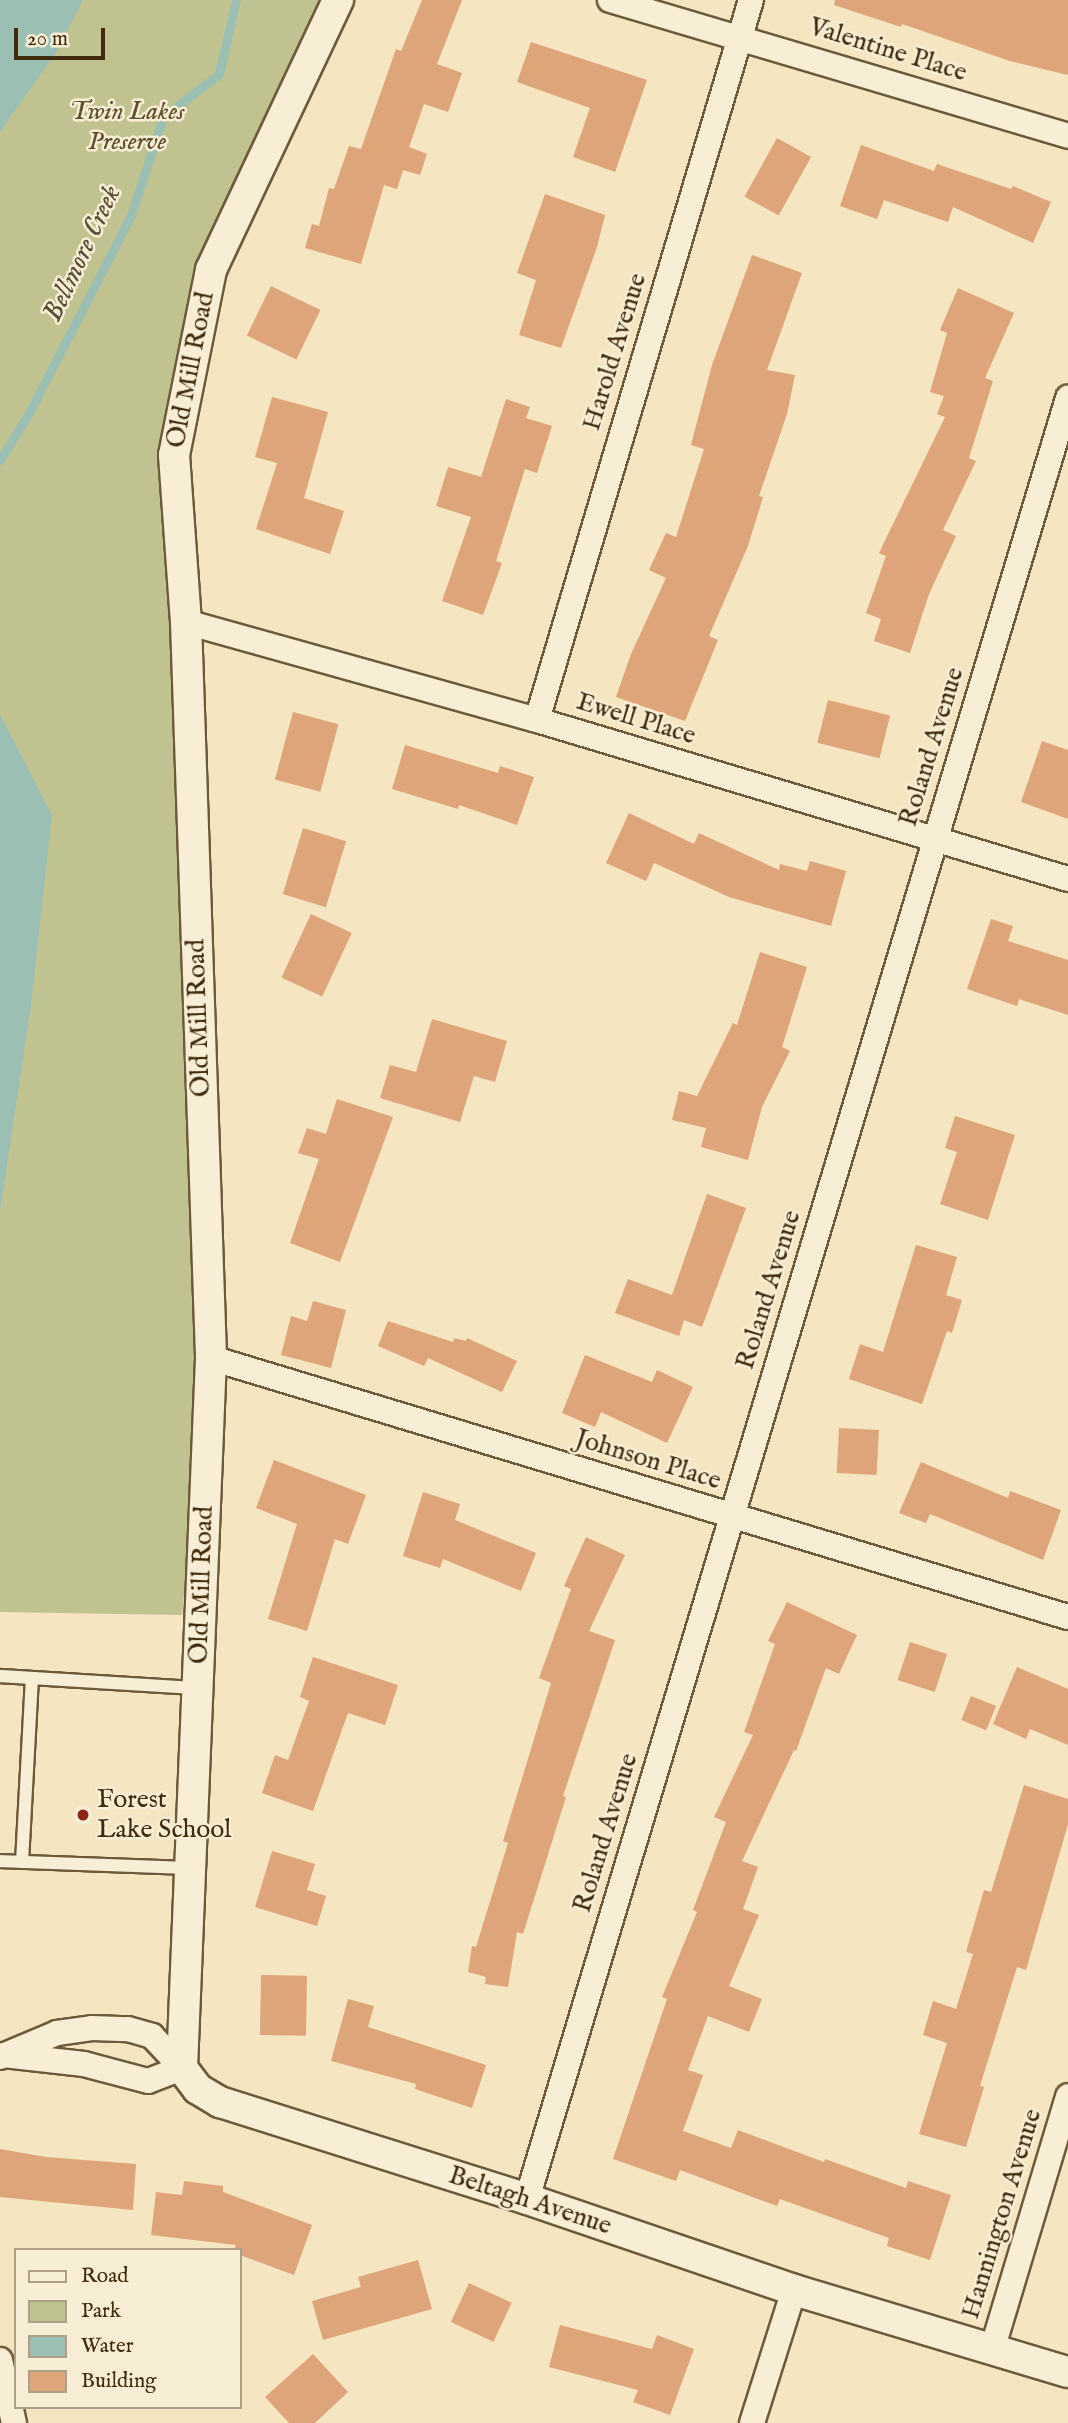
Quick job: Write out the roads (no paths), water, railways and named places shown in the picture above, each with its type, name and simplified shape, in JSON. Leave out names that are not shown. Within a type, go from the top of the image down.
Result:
[{"type":"street","name":"Old Mill Road","points":[[182,2068],[211,1358],[186,622],[174,455],[211,270],[338,0]]},
{"type":"street","name":"Valentine Place","points":[[610,0],[1068,136]]},
{"type":"street","name":"Harold Avenue","points":[[537,720],[751,0]]},
{"type":"street","name":"Roland Avenue","points":[[527,2199],[1068,398]]},
{"type":"street","name":"Ewell Place","points":[[186,622],[537,720],[1068,879]]},
{"type":"street","name":"Johnson Place","points":[[211,1358],[1068,1617]]},
{"type":"street","points":[[92,2028],[128,2029],[152,2036],[182,2068],[148,2081],[84,2064],[2,2056],[57,2033],[92,2028]]},
{"type":"street","name":"Beltagh Avenue","points":[[182,2068],[198,2089],[220,2102],[527,2199],[794,2290],[1068,2372]]},
{"type":"street","name":"Hannington Avenue","points":[[992,2350],[1068,2096]]},
{"type":"street","points":[[752,2423],[794,2290]]},
{"type":"street","points":[[0,2360],[14,2423]]},
{"type":"lane","points":[[0,1676],[198,1688]]},
{"type":"lane","points":[[22,1862],[32,1678]]},
{"type":"lane","points":[[0,1861],[189,1868]]},
{"type":"water","points":[[0,0],[83,0],[56,53],[0,132]]},
{"type":"water","points":[[0,714],[52,815],[31,1006],[0,1212]]},
{"type":"waterway","name":"Bellmore Creek","points":[[0,460],[29,413],[131,215],[163,117],[219,74],[236,0]]},
{"type":"place","name":"Forest Lake School","points":[[83,1815]]},
{"type":"park label","name":"Twin Lakes Preserve","points":[[127,127]]}]
